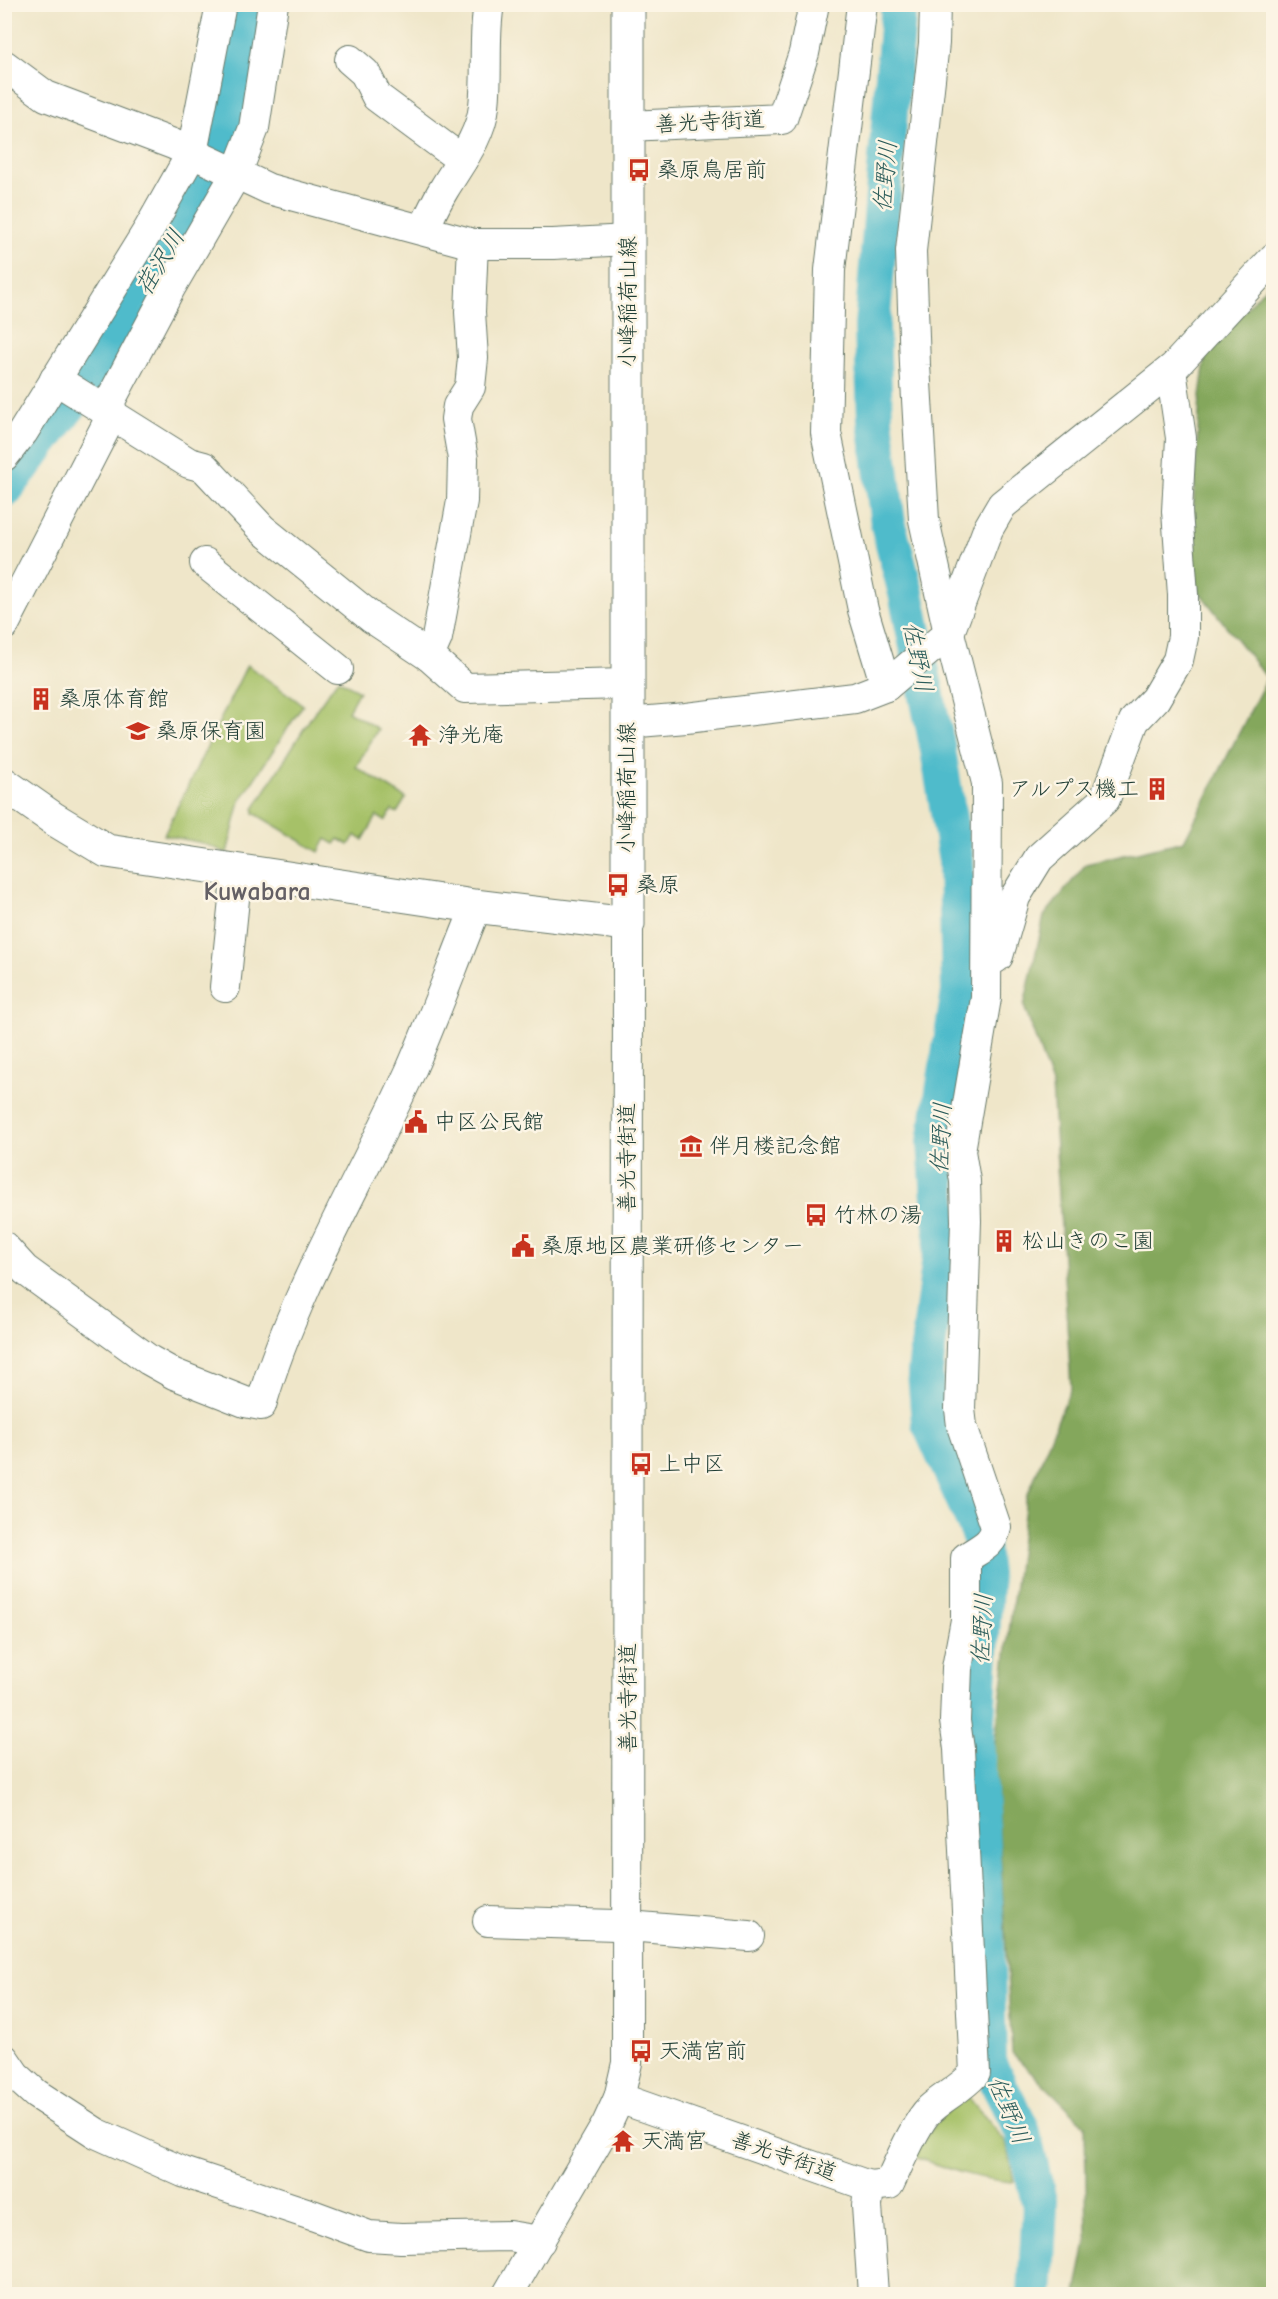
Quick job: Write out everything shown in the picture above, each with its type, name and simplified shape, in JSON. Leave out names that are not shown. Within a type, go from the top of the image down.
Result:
[{"type":"main road","name":"小峰稲荷山線","points":[[628,4],[628,924]]},
{"type":"main road","points":[[4,784],[54,819],[107,851],[474,906],[628,924]]},
{"type":"street","points":[[4,456],[58,381],[195,155],[221,4]]},
{"type":"street","points":[[4,625],[110,401],[234,173],[254,128],[273,4]]},
{"type":"street","points":[[423,230],[462,160],[484,108],[486,24],[489,4]]},
{"type":"street","name":"善光寺街道","points":[[628,126],[782,119],[804,54],[814,4]]},
{"type":"street","points":[[862,4],[830,270],[826,433],[861,599],[889,684]]},
{"type":"street","points":[[873,2295],[867,2206],[869,2186],[889,2184],[909,2143],[930,2109],[963,2087],[975,2073],[969,1924],[959,1749],[955,1721],[957,1668],[978,1550],[995,1536],[996,1527],[962,1426],[960,1409],[966,1221],[965,1181],[960,1151],[986,998],[987,783],[946,636],[924,520],[915,365],[911,251],[934,43],[935,4]]},
{"type":"street","points":[[350,60],[365,73],[377,97],[462,160]]},
{"type":"street","points":[[4,65],[46,96]]},
{"type":"street","points":[[4,82],[174,144],[269,189],[473,244],[553,244],[628,240]]},
{"type":"street","points":[[429,656],[437,638],[462,501],[463,459],[456,419],[458,406],[470,387],[473,358],[470,312],[473,244]]},
{"type":"street","points":[[627,723],[855,698],[889,684],[946,636],[988,529],[1002,505],[1171,370],[1274,258]]},
{"type":"street","points":[[987,965],[998,956],[1015,897],[1039,858],[1105,799],[1134,722],[1155,699],[1178,660],[1183,637],[1183,595],[1177,511],[1181,438],[1171,370]]},
{"type":"street","points":[[58,381],[189,463],[204,467],[262,529],[372,618],[429,656],[465,688],[627,684]]},
{"type":"street","points":[[205,563],[338,669]]},
{"type":"street","points":[[225,987],[237,870]]},
{"type":"street","points":[[4,1247],[26,1270],[149,1360],[174,1374],[245,1402],[261,1405],[273,1363],[328,1239],[410,1071],[471,920],[474,906]]},
{"type":"street","name":"善光寺街道","points":[[628,924],[629,1927],[627,2063],[619,2098],[869,2186]]},
{"type":"street","points":[[488,1921],[629,1927],[749,1936]]},
{"type":"street","points":[[8,2072],[36,2094],[96,2133],[183,2172],[369,2236],[401,2238],[509,2236],[540,2241]]},
{"type":"street","points":[[508,2295],[607,2124],[619,2098]]},
{"type":"green space","points":[[1273,279],[1273,2294],[1076,2294],[1087,2238],[1085,2125],[1012,2053],[994,1749],[1026,1499],[1071,1387],[1052,1085],[1024,1006],[1044,916],[1086,864],[1184,841],[1267,678],[1189,579],[1200,396],[1206,353]]},
{"type":"green space","points":[[247,665],[303,705],[240,801],[227,853],[202,843],[164,835]]},
{"type":"green space","points":[[338,679],[359,691],[348,711],[378,729],[356,767],[406,798],[397,813],[392,810],[385,821],[377,816],[363,840],[355,835],[349,845],[339,839],[335,844],[326,839],[319,852],[254,813],[254,809],[313,714]]},
{"type":"green space","points":[[964,2092],[1006,2142],[1014,2182],[973,2176],[909,2155]]},
{"type":"waterway","name":"荏沢川","points":[[4,491],[88,381],[207,184],[223,145],[249,4]]},
{"type":"waterway","name":"佐野川","points":[[899,4],[872,326],[875,420],[888,524],[906,593],[938,750],[956,861],[959,992],[935,1142],[942,1241],[925,1372],[929,1423],[980,1536],[985,1586],[976,1735],[986,1922],[989,2065],[1022,2130],[1040,2206],[1035,2294]]},
{"type":"place","name":"桑原鳥居前","points":[[639,170]]},
{"type":"place","name":"桑原体育館","points":[[41,699]]},
{"type":"place","name":"桑原保育園","points":[[138,731]]},
{"type":"place","name":"浄光庵","points":[[420,735]]},
{"type":"place","name":"アルプス機工","points":[[1157,789]]},
{"type":"place","name":"桑原","points":[[618,885]]},
{"type":"place","name":"中区公民館","points":[[416,1122]]},
{"type":"place","name":"伴月楼記念館","points":[[691,1146]]},
{"type":"place","name":"竹林の湯","points":[[816,1215]]},
{"type":"place","name":"松山きのこ園","points":[[1004,1241]]},
{"type":"place","name":"桑原地区農業研修センター","points":[[523,1246]]},
{"type":"place","name":"上中区","points":[[641,1464]]},
{"type":"place","name":"天満宮前","points":[[641,2051]]},
{"type":"place","name":"天満宮","points":[[623,2141]]},
{"type":"district","name":"Kuwabara","points":[[257,892]]}]
